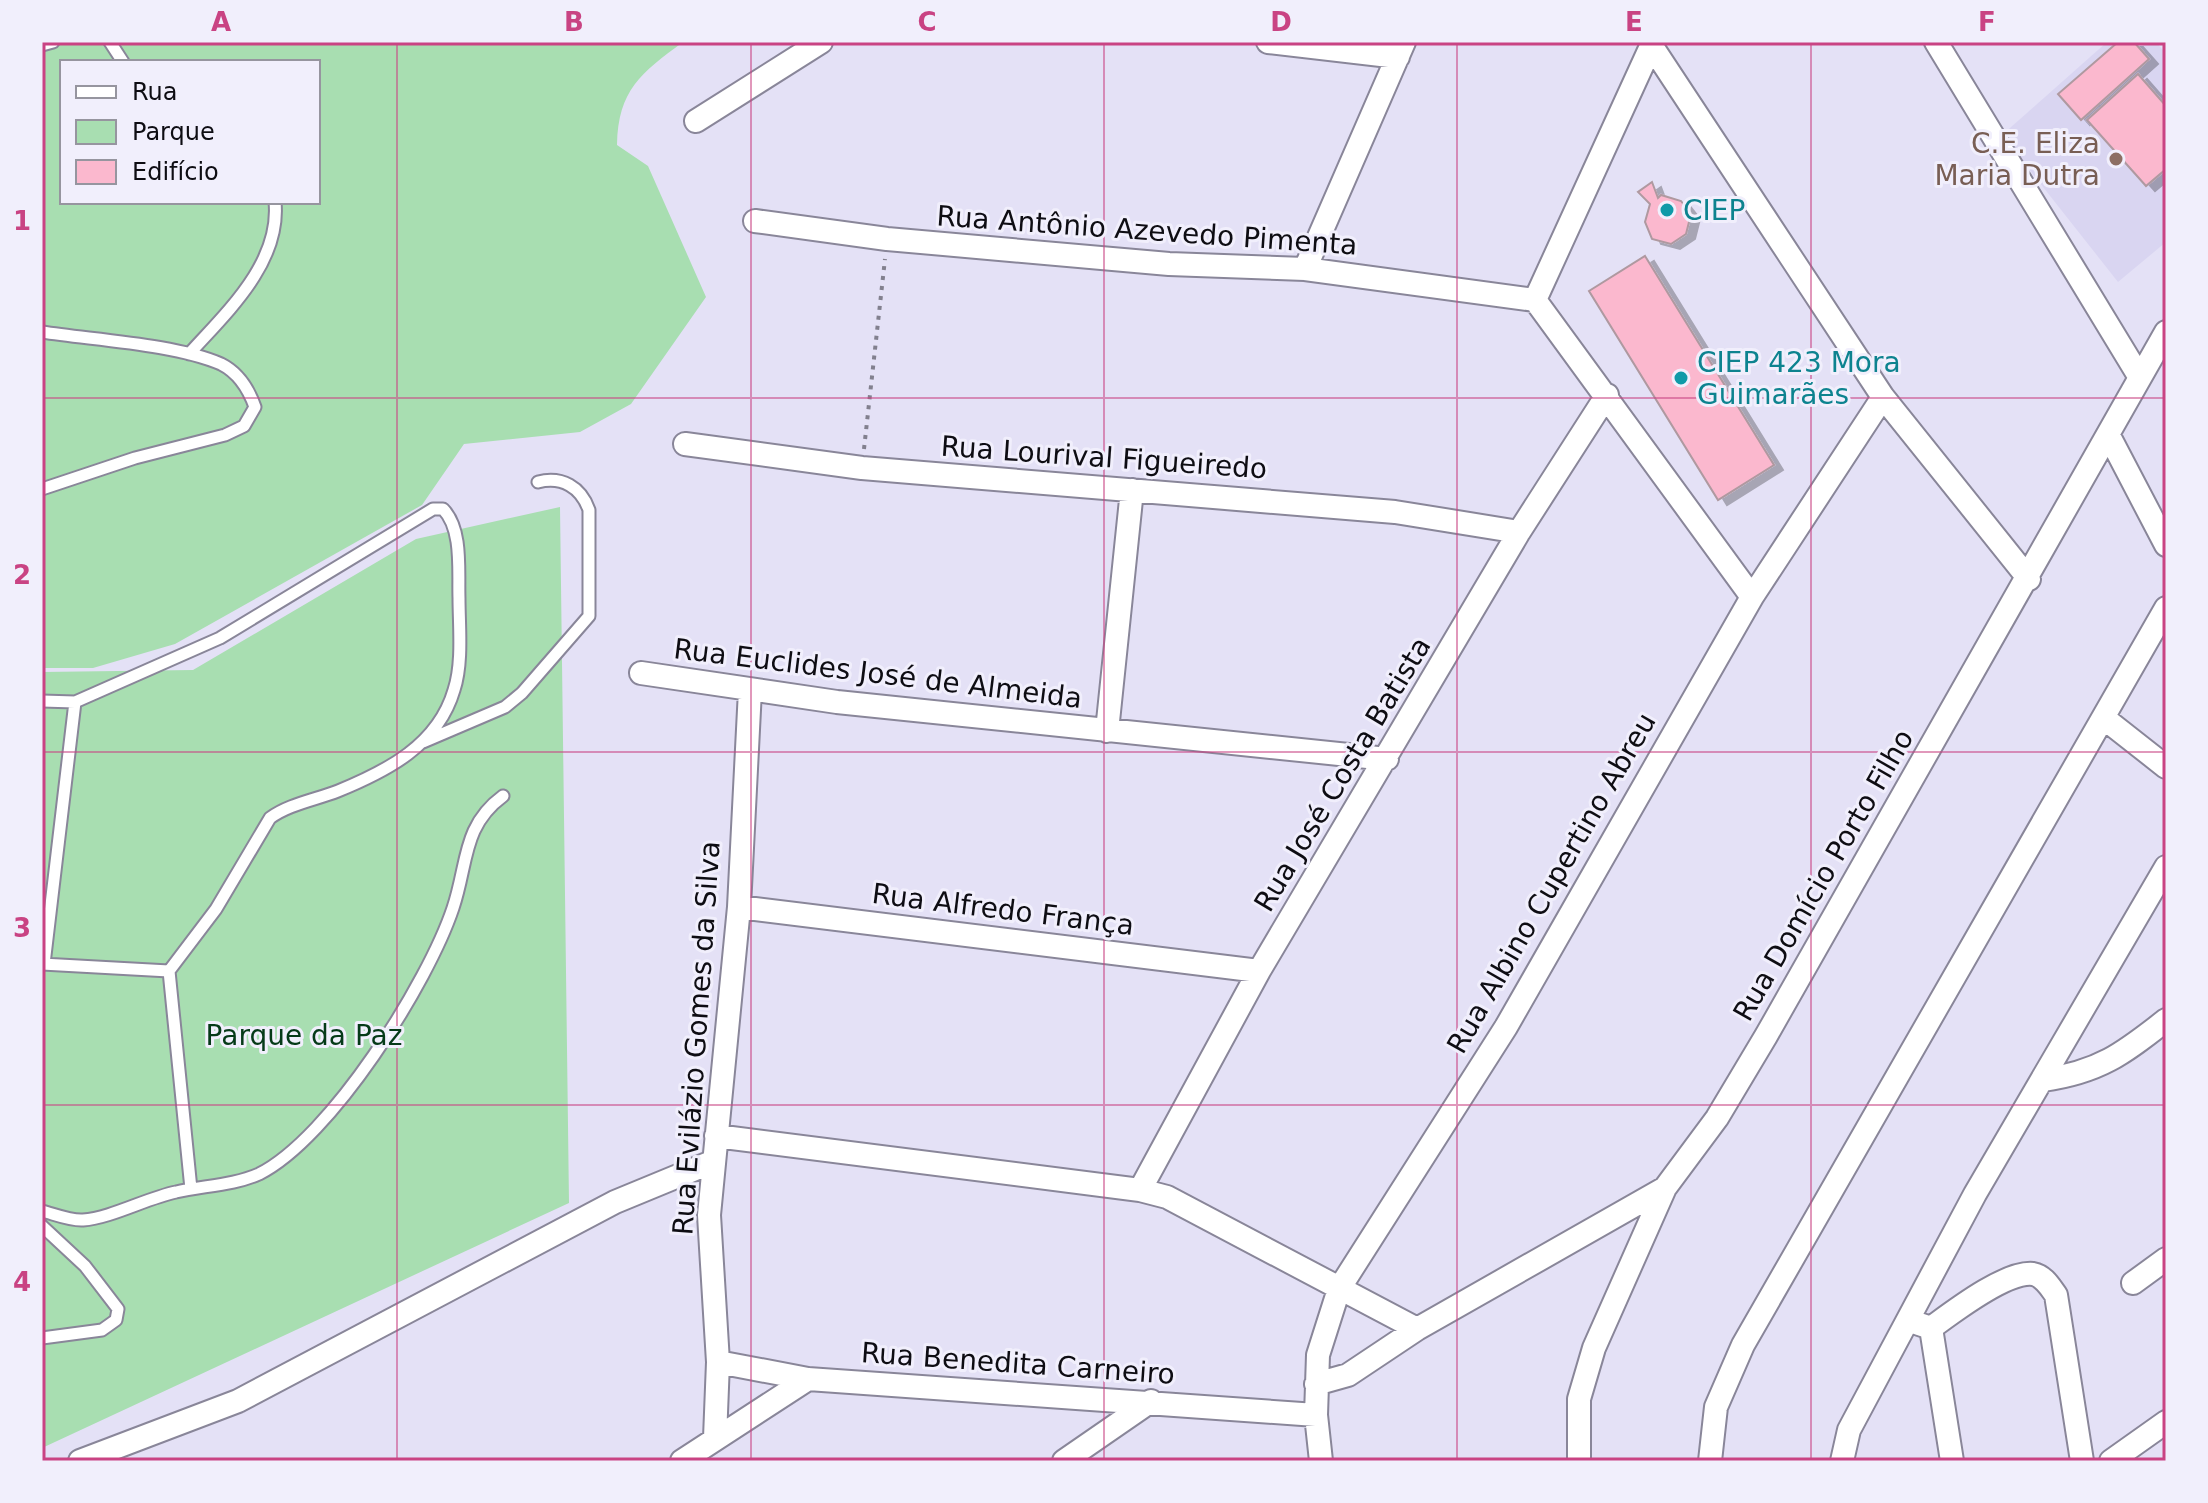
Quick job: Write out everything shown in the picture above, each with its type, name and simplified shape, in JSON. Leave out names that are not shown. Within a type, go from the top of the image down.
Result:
[{"type":"street","points":[[696,121],[821,42]]},
{"type":"street","points":[[1268,42],[1401,50],[1305,269]]},
{"type":"street","points":[[1936,42],[2139,376]]},
{"type":"street","points":[[1652,44],[1535,300],[1752,597]]},
{"type":"street","points":[[1652,44],[1883,397],[2029,579]]},
{"type":"street","name":"Rua Antônio Azevedo Pimenta","points":[[755,221],[887,239],[1169,264],[1305,269],[1535,300]]},
{"type":"street","name":"Rua Domício Porto Filho","points":[[1579,1461],[1579,1399],[1594,1348],[1665,1188],[1733,1091],[2029,579],[2166,332]]},
{"type":"street","name":"Rua José Costa Batista","points":[[1140,1190],[1259,971],[1519,532],[1607,395]]},
{"type":"street","name":"Rua Albino Cupertino Abreu","points":[[1321,1461],[1316,1415],[1318,1355],[1339,1289],[1506,1027],[1752,597],[1883,397]]},
{"type":"street","points":[[2108,434],[2166,545]]},
{"type":"street","name":"Rua Lourival Figueiredo","points":[[685,444],[862,468],[1395,512],[1519,532]]},
{"type":"street","name":"Rua Euclides José de Almeida","points":[[1107,731],[1132,490]]},
{"type":"street","points":[[1710,1461],[1716,1407],[1743,1345],[2166,608]]},
{"type":"street","name":"Rua Euclides José de Almeida","points":[[641,673],[750,690],[1387,759]]},
{"type":"street","name":"Rua Evilázio Gomes da Silva","points":[[715,1438],[718,1362],[709,1215],[739,907],[750,690]]},
{"type":"street","points":[[2105,719],[2166,767]]},
{"type":"street","points":[[1842,1461],[1849,1430],[1906,1320],[1975,1194],[2166,867]]},
{"type":"street","name":"Rua Alfredo França","points":[[739,907],[1259,971]]},
{"type":"street","points":[[2043,1080],[2100,1068],[2121,1056],[2166,1020]]},
{"type":"street","points":[[716,1136],[1140,1190],[1185,1205],[1417,1329]]},
{"type":"street","points":[[80,1461],[238,1401],[615,1202],[712,1162]]},
{"type":"street","points":[[1316,1384],[1348,1375],[1417,1329],[1665,1188]]},
{"type":"street","points":[[2133,1283],[2166,1259]]},
{"type":"street","points":[[1931,1328],[1970,1300],[2015,1277],[2033,1274],[2047,1281],[2056,1295],[2082,1461]]},
{"type":"street","points":[[1906,1320],[1931,1328]]},
{"type":"street","points":[[1931,1328],[1952,1461]]},
{"type":"street","name":"Rua Benedita Carneiro","points":[[718,1362],[808,1379],[1316,1415]]},
{"type":"street","points":[[682,1461],[808,1379]]},
{"type":"street","points":[[1064,1461],[1151,1401]]},
{"type":"street","points":[[2111,1461],[2166,1422]]},
{"type":"lane","points":[[42,45],[53,42]]},
{"type":"lane","points":[[110,42],[122,60]]},
{"type":"lane","points":[[189,354],[254,279],[272,236],[275,204]]},
{"type":"lane","points":[[42,332],[189,354],[222,365],[249,391],[255,407],[244,426],[225,435],[135,458],[42,489]]},
{"type":"lane","points":[[422,742],[505,707],[533,682],[589,616],[589,510],[584,497],[571,485],[553,479],[538,482]]},
{"type":"lane","points":[[42,701],[75,702],[220,638],[433,509],[443,509],[451,517],[458,557],[455,688],[422,742],[399,763],[381,773],[311,801],[283,808],[270,818],[216,909],[169,971],[191,1189]]},
{"type":"lane","points":[[75,702],[43,964],[169,971]]},
{"type":"lane","points":[[42,1211],[83,1221],[191,1189],[257,1175],[274,1164],[340,1103],[384,1041],[434,951],[453,909],[476,823],[503,796]]},
{"type":"lane","points":[[42,1226],[85,1266],[118,1309],[116,1320],[102,1330],[42,1338]]},
{"type":"path","points":[[862,468],[887,239]]},
{"type":"shaded area","points":[[2107,42],[2156,42],[2166,54],[2166,242],[2118,282],[2002,135]]},
{"type":"green space","points":[[42,42],[683,42],[655,63],[627,96],[618,126],[617,145],[648,166],[706,297],[631,404],[580,432],[464,444],[422,505],[175,644],[93,668],[42,668]]},
{"type":"green space","name":"Parque da Paz","points":[[560,507],[569,1203],[42,1448],[42,672],[193,670],[416,539]]},
{"type":"building","points":[[2118,42],[2134,42],[2149,59],[2081,120],[2058,94]]},
{"type":"building","points":[[2138,74],[2166,106],[2166,169],[2146,186],[2087,120]]},
{"type":"building","name":"CIEP","points":[[1652,182],[1658,198],[1661,195],[1681,201],[1691,214],[1686,234],[1671,244],[1652,239],[1645,222],[1650,204],[1638,192]]},
{"type":"building","name":"CIEP 423 Mora Guimarães","points":[[1645,256],[1774,465],[1718,500],[1589,291]]},
{"type":"place","name":"C.E. Eliza Maria Dutra","points":[[2116,159]]},
{"type":"place","name":"CIEP","points":[[1667,210]]},
{"type":"place","name":"CIEP 423 Mora Guimarães","points":[[1681,378]]}]
